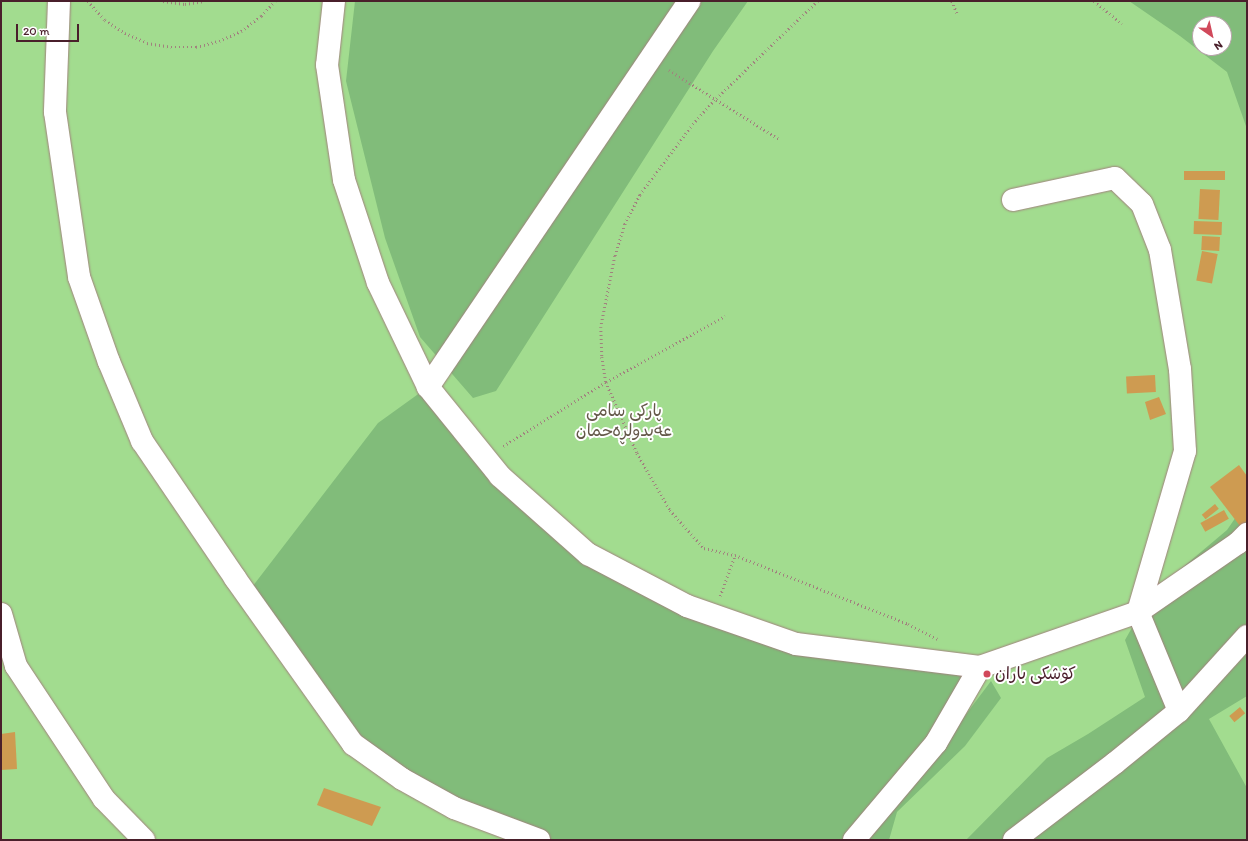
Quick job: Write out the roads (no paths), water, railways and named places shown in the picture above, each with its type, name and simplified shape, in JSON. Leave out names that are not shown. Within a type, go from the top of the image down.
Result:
[{"type":"lane","points":[[59,1],[56,112],[79,277],[109,362],[142,441],[239,584],[353,744],[402,779],[454,808],[539,840]]},
{"type":"lane","points":[[334,1],[327,65],[344,180],[378,283],[428,387],[486,456],[500,476],[588,554],[687,606],[796,644],[980,667],[1138,612],[1238,543],[1247,534]]},
{"type":"lane","points":[[428,387],[689,1]]},
{"type":"lane","points":[[1013,200],[1115,178],[1142,204],[1160,250],[1180,369],[1185,451],[1138,612],[1179,711]]},
{"type":"lane","points":[[1,614],[16,666],[104,799],[144,840]]},
{"type":"lane","points":[[1014,840],[1115,763],[1179,711],[1247,636]]},
{"type":"lane","points":[[854,840],[936,743],[980,667]]},
{"type":"place","name":"کۆشکی باران","points":[[987,674]]},
{"type":"park label","name":"پارکی سامی عەبدولڕەحمان","points":[[624,421]]}]
